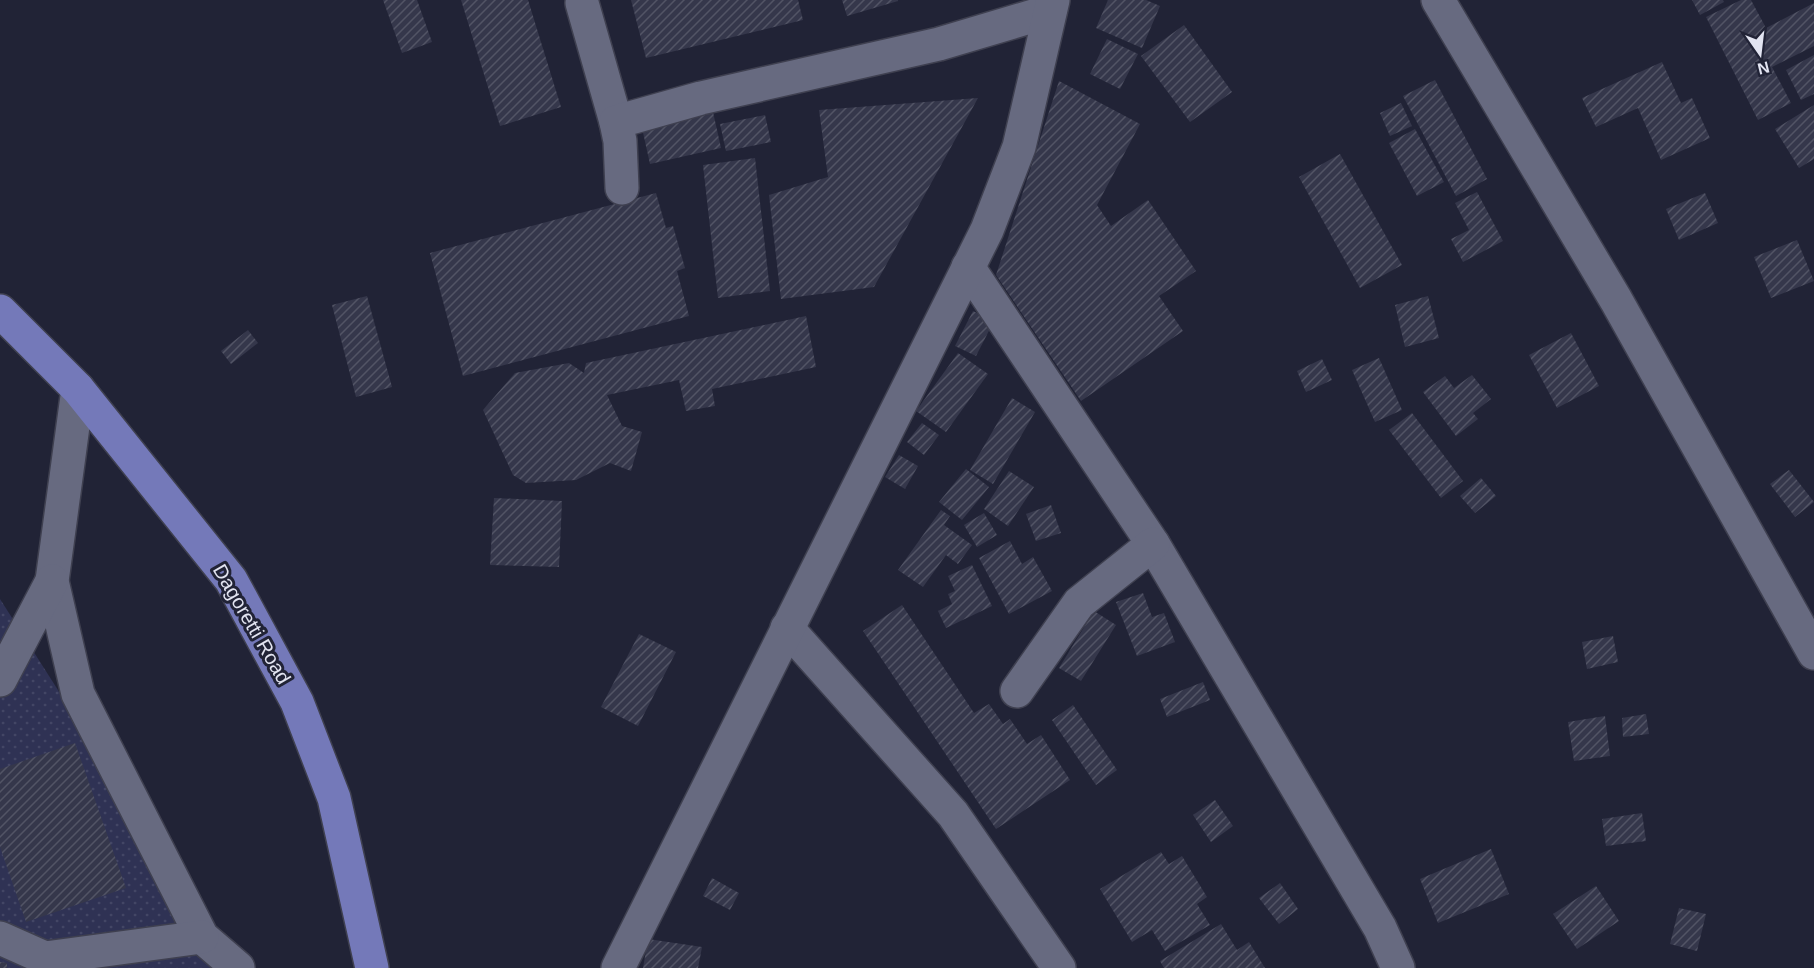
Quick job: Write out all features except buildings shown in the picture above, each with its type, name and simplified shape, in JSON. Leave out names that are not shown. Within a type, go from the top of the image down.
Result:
[{"type":"main road","name":"Dagoretti Road","points":[[0,311],[78,389],[231,580],[297,702],[334,798],[372,968]]},
{"type":"street","points":[[1438,0],[1616,300],[1814,653]]},
{"type":"street","points":[[582,3],[616,122],[620,141],[622,188]]},
{"type":"street","points":[[616,122],[701,98],[939,44],[1051,6]]},
{"type":"street","points":[[618,968],[987,230],[1019,147],[1051,6]]},
{"type":"street","points":[[968,267],[1153,544],[1380,928],[1398,968]]},
{"type":"street","points":[[0,680],[52,581],[78,389]]},
{"type":"street","points":[[1017,691],[1079,603],[1153,544]]},
{"type":"street","points":[[52,581],[78,694],[202,937],[238,968]]},
{"type":"street","points":[[787,628],[953,814],[1059,968]]},
{"type":"street","points":[[0,938],[45,958],[202,937]]},
{"type":"shaded area","points":[[0,599],[235,968],[0,968]]}]
